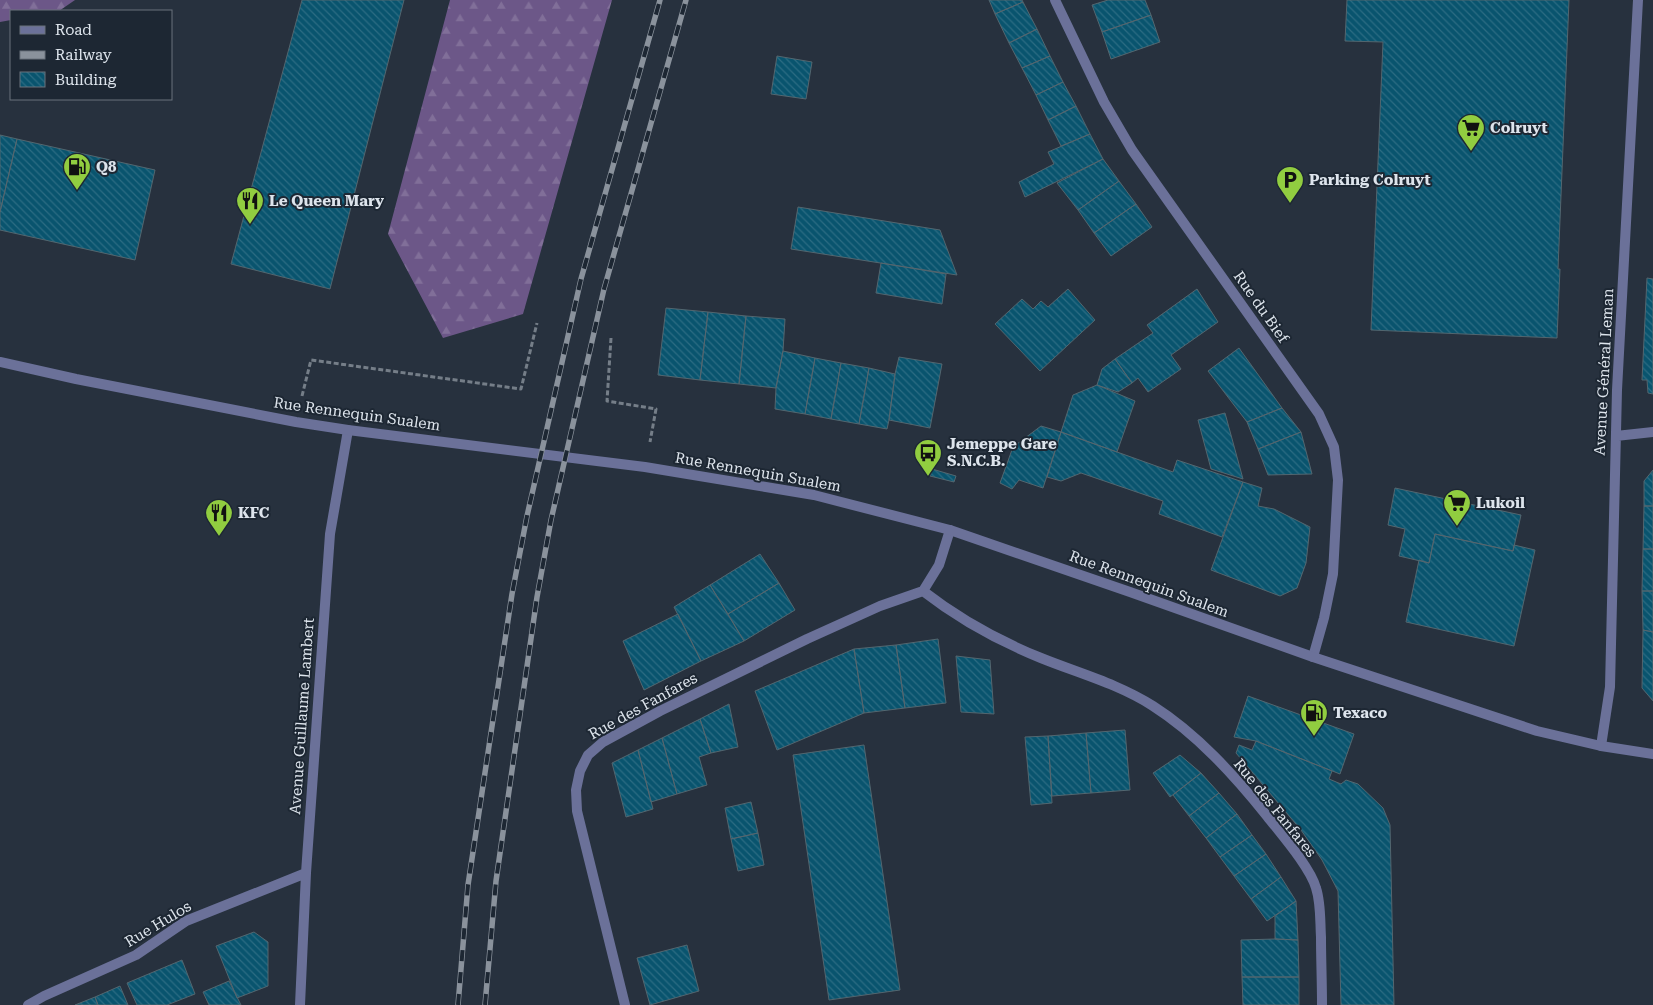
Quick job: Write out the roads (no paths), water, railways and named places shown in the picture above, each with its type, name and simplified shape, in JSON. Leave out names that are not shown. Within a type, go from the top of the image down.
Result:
[{"type":"street","name":"Rue du Bief","points":[[1056,0],[1104,102],[1132,150],[1319,414],[1334,447],[1338,480],[1333,574],[1314,658]]},
{"type":"street","name":"Avenue Général Leman","points":[[1601,746],[1610,687],[1616,436],[1638,0]]},
{"type":"street","name":"Rue Rennequin Sualem","points":[[0,362],[76,379],[296,422],[645,467],[814,494],[950,530],[1314,658],[1537,731],[1601,746],[1653,754]]},
{"type":"street","name":"Avenue Guillaume Lambert","points":[[300,1005],[306,873],[330,534],[348,430]]},
{"type":"street","points":[[1616,436],[1653,432]]},
{"type":"street","points":[[923,591],[939,565],[950,530]]},
{"type":"street","name":"Rue des Fanfares","points":[[625,1005],[577,811],[576,790],[580,771],[588,755],[603,742],[668,706],[880,606],[923,591],[948,610],[1000,639],[1040,658],[1118,688],[1153,706],[1185,730],[1227,769],[1281,834],[1302,863],[1316,887],[1320,906],[1322,1005]]},
{"type":"street","name":"Rue Hulos","points":[[28,1005],[136,955],[186,921],[306,873]]},
{"type":"railway","points":[[458,1005],[468,885],[512,594],[527,516],[581,279],[660,0]]},
{"type":"railway","points":[[485,1005],[496,881],[537,597],[551,520],[604,289],[686,0]]},
{"type":"place","name":"Colruyt","points":[[1471,152]]},
{"type":"place","name":"Q8","points":[[77,191]]},
{"type":"place","name":"Parking Colruyt","points":[[1290,204]]},
{"type":"place","name":"Le Queen Mary","points":[[250,225]]},
{"type":"place","name":"Jemeppe Gare S.N.C.B.","points":[[928,477]]},
{"type":"place","name":"Lukoil","points":[[1457,527]]},
{"type":"place","name":"KFC","points":[[219,537]]},
{"type":"place","name":"Texaco","points":[[1314,737]]}]
